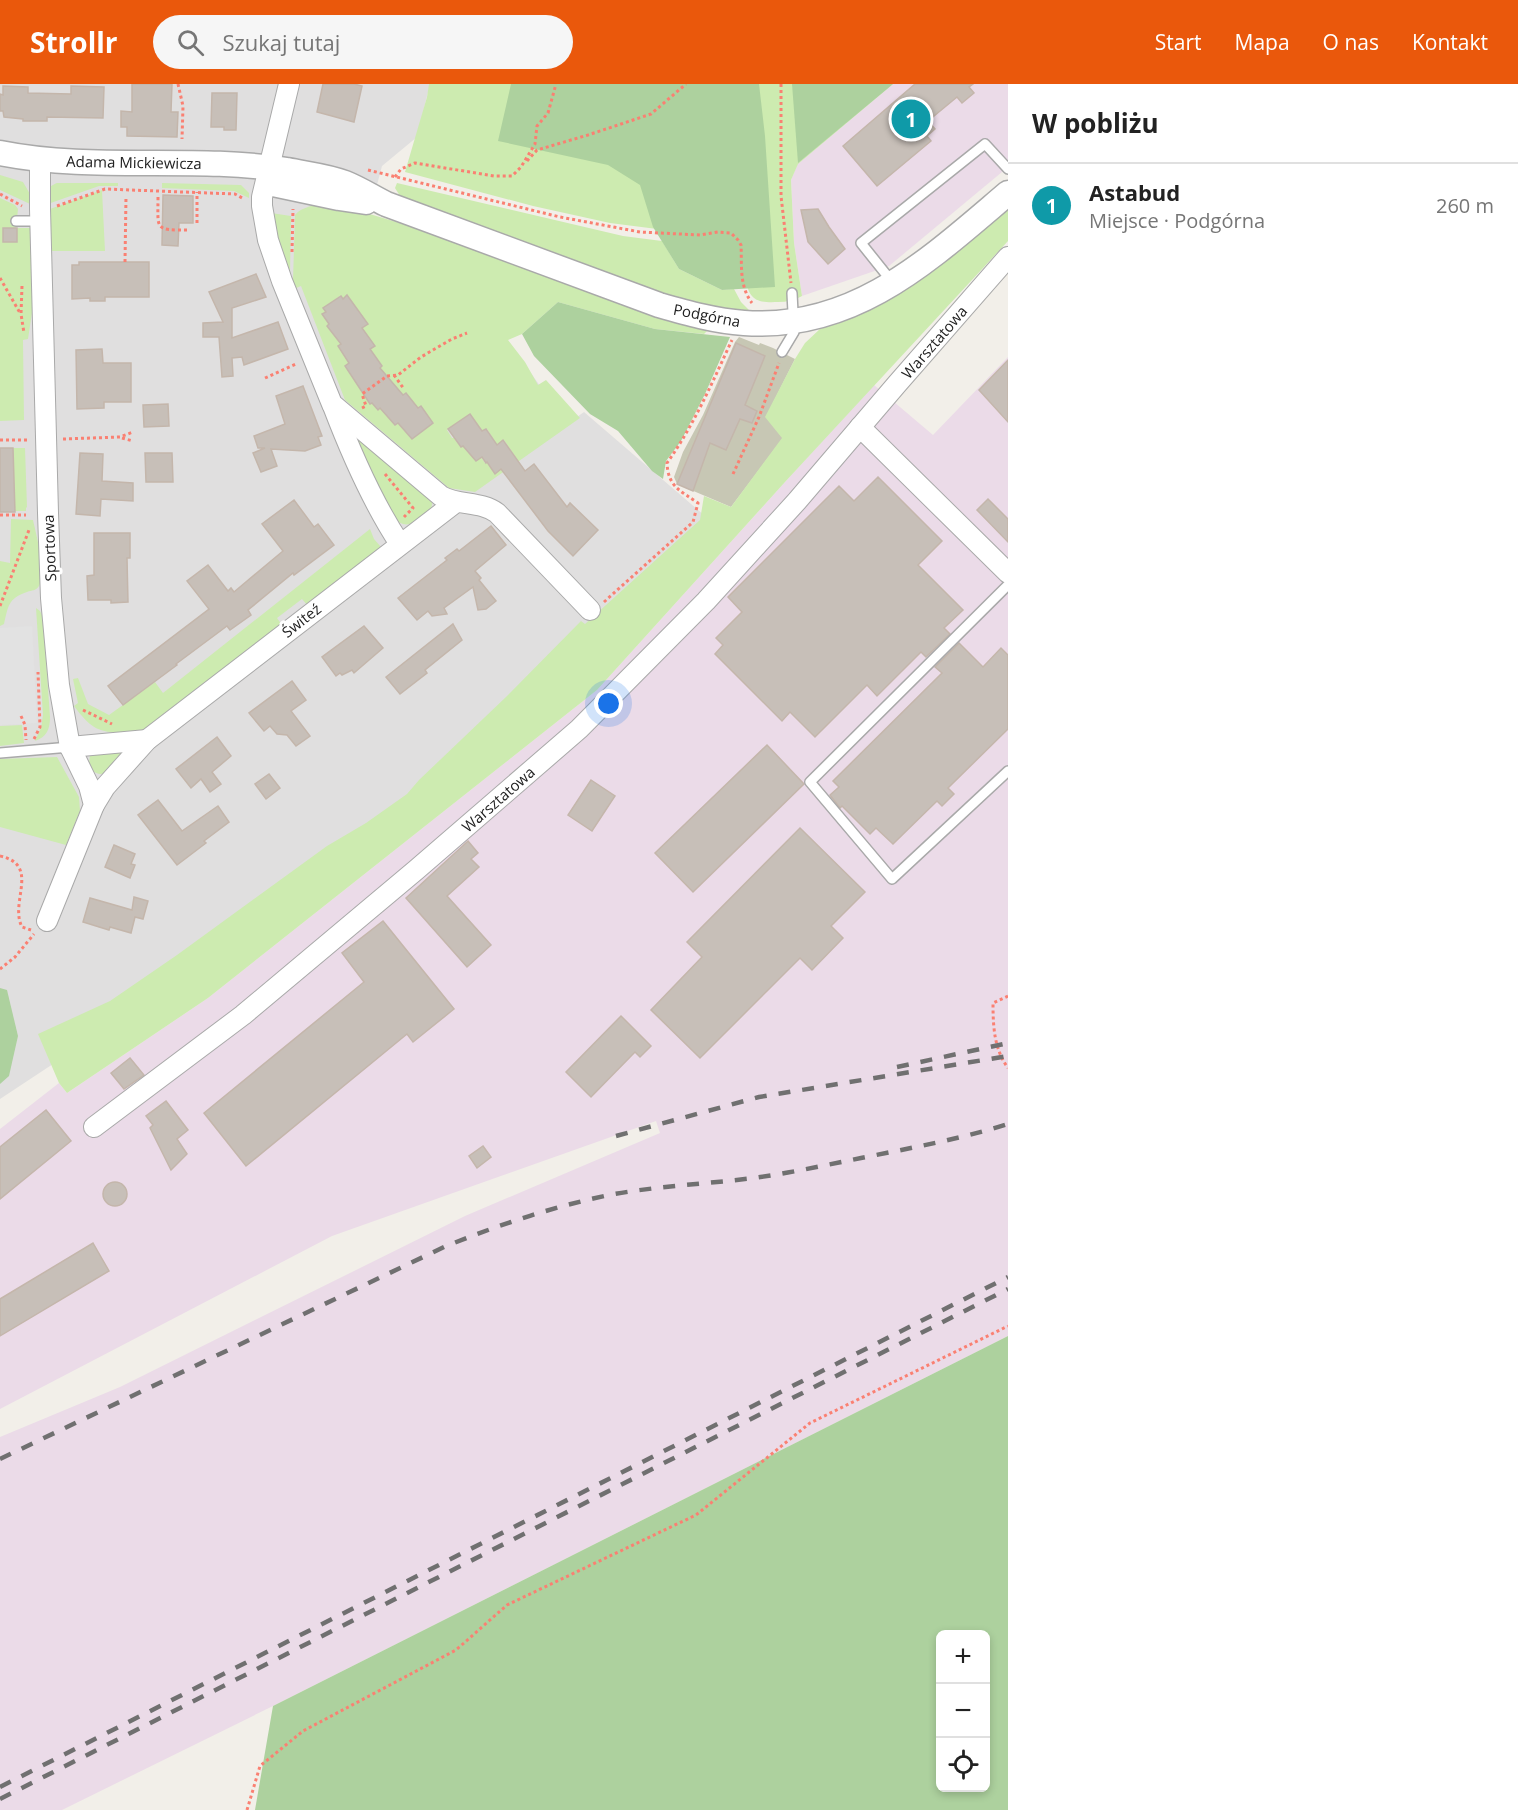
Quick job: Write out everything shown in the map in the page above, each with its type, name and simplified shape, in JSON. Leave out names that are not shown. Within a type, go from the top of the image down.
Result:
[{"type":"street","points":[[289,84],[265,186],[271,249],[346,440],[391,531],[400,544]]},
{"type":"street","name":"Adama Mickiewicza","points":[[0,153],[40,168]]},
{"type":"street","name":"Adama Mickiewicza","points":[[0,170],[40,168],[69,162],[190,162],[265,186]]},
{"type":"street","name":"Sportowa","points":[[40,168],[37,440],[59,685],[70,747],[89,786],[94,805]]},
{"type":"street","name":"Podgórna","points":[[265,186],[343,182],[386,204],[659,304],[696,316],[747,323],[769,323],[817,316],[876,294],[905,277],[940,251],[1008,193]]},
{"type":"street","name":"Warsztatowa","points":[[94,1128],[243,1015],[579,729],[706,601],[797,501],[1008,257]]},
{"type":"street","points":[[332,404],[441,496],[456,502],[484,506],[497,513],[590,610]]},
{"type":"street","points":[[860,427],[1008,573]]},
{"type":"street","name":"Świteź","points":[[94,805],[105,787],[147,740],[456,502]]},
{"type":"street","points":[[70,747],[147,740]]},
{"type":"street","points":[[47,921],[94,805]]},
{"type":"lane","points":[[893,284],[861,243],[985,144],[1008,168]]},
{"type":"lane","points":[[16,221],[40,215]]},
{"type":"lane","points":[[782,352],[794,332],[792,293]]},
{"type":"lane","points":[[1008,585],[810,782],[892,879],[1008,771]]},
{"type":"lane","points":[[0,753],[70,747]]},
{"type":"path","points":[[178,84],[183,106],[182,139]]},
{"type":"path","points":[[521,167],[535,144],[537,126],[548,113],[556,84]]},
{"type":"path","points":[[395,177],[401,170],[415,163],[494,176],[512,176],[537,150],[578,139],[651,114],[686,84]]},
{"type":"path","points":[[781,84],[781,196],[792,293]]},
{"type":"path","points":[[365,169],[560,217],[640,232],[700,235],[718,232],[731,233],[741,245],[743,285],[746,296],[753,304]]},
{"type":"path","points":[[0,194],[40,215],[50,209],[105,189],[235,194],[250,204],[265,186]]},
{"type":"path","points":[[197,192],[197,223]]},
{"type":"path","points":[[125,262],[126,196]]},
{"type":"path","points":[[158,197],[158,220],[161,228],[188,230]]},
{"type":"path","points":[[0,278],[21,314]]},
{"type":"path","points":[[358,411],[368,404],[362,394],[387,376],[398,375],[421,357],[467,333]]},
{"type":"path","points":[[590,610],[593,613],[693,522],[698,503],[675,487],[670,480],[667,463],[698,413],[729,346]]},
{"type":"path","points":[[733,474],[759,417],[782,352]]},
{"type":"path","points":[[265,378],[313,358]]},
{"type":"path","points":[[394,375],[403,388],[398,389]]},
{"type":"path","points":[[0,440],[120,437],[133,432]]},
{"type":"path","points":[[120,437],[133,441]]},
{"type":"path","points":[[370,489],[404,465]]},
{"type":"path","points":[[0,516],[26,514]]},
{"type":"path","points":[[0,606],[29,530]]},
{"type":"path","points":[[78,706],[86,713],[113,724]]},
{"type":"path","points":[[0,856],[8,858],[21,871],[23,883],[17,914],[22,927],[36,931],[15,957],[0,969]]},
{"type":"path","points":[[1008,996],[993,1003],[996,1045],[1000,1057],[1008,1068]]},
{"type":"path","points":[[247,1810],[260,1766],[303,1731],[456,1650],[507,1605],[696,1515],[810,1423],[1008,1326]]},
{"type":"shaded area","points":[[0,84],[430,84],[417,137],[382,166],[356,264],[506,338],[567,424],[584,412],[712,522],[411,812],[109,1027],[0,1099]]},
{"type":"shaded area","points":[[893,84],[1008,84],[1008,167],[889,266],[802,296],[794,243],[791,180],[798,163]]},
{"type":"shaded area","points":[[739,337],[773,348],[795,359],[766,417],[783,438],[731,507],[677,484],[674,477],[683,452]]},
{"type":"shaded area","points":[[1008,357],[1008,1336],[62,1810],[0,1810],[0,1437],[120,1387],[465,1216],[660,1133],[656,1121],[332,1236],[0,1409],[0,1129],[59,1083],[67,1093],[208,998],[597,690],[874,385],[933,435]]},
{"type":"shaded area","points":[[32,626],[37,723],[0,725],[0,628]]},
{"type":"green space","points":[[429,84],[893,84],[798,164],[791,180],[794,243],[802,296],[794,300],[770,302],[759,301],[751,295],[745,277],[657,229],[610,223],[533,206],[405,172]]},
{"type":"green space","points":[[511,84],[759,84],[765,136],[775,287],[722,290],[679,269],[653,227],[640,185],[608,165],[498,141]]},
{"type":"green space","points":[[792,84],[893,84],[798,163]]},
{"type":"green space","points":[[0,175],[23,182],[30,194],[30,204],[0,190]]},
{"type":"green space","points":[[57,183],[118,183],[118,186],[99,186],[45,205],[49,189]]},
{"type":"green space","points":[[162,183],[241,185],[249,193],[249,198],[234,191],[162,188]]},
{"type":"green space","points":[[397,183],[623,236],[662,241],[679,269],[722,290],[734,289],[741,302],[750,311],[703,305],[632,285],[400,196],[395,188]]},
{"type":"green space","points":[[102,190],[105,251],[51,251],[50,209]]},
{"type":"green space","points":[[0,198],[15,205],[18,209],[16,228],[3,228],[3,242],[17,242],[17,228],[31,228],[33,306],[28,339],[23,340],[24,420],[0,421]]},
{"type":"green space","points":[[323,200],[433,233],[709,329],[704,334],[655,329],[558,302],[522,334],[508,340],[525,362],[538,385],[546,380],[580,418],[475,492],[449,488],[345,400],[301,286],[294,289],[291,282],[293,280],[295,215]],"holes":[[[340,296],[343,299],[347,296],[367,324],[362,328],[374,346],[370,349],[382,366],[358,383],[345,366],[350,363],[341,344],[327,326],[329,324],[323,314],[326,312],[324,308]],[[388,378],[403,395],[406,393],[418,408],[421,407],[433,423],[412,439],[398,423],[395,425],[380,408],[377,410],[373,403],[370,404],[364,395]],[[470,414],[482,431],[487,429],[497,445],[504,440],[516,458],[495,473],[481,457],[476,461],[463,446],[461,447],[452,438],[447,430]]]},
{"type":"green space","points":[[1008,205],[1008,241],[597,690],[208,998],[67,1093],[59,1083],[38,1034],[110,1001],[327,846],[366,823],[407,794],[581,621],[585,624],[700,520],[704,496],[731,507],[782,438],[765,417],[805,343],[820,329],[888,300],[940,265]]},
{"type":"green space","points":[[271,213],[291,216],[290,276],[277,245]]},
{"type":"green space","points":[[558,302],[655,329],[730,337],[681,441],[666,461],[663,479],[652,471],[618,431],[590,414],[534,356],[522,334]]},
{"type":"green space","points":[[357,437],[433,500],[431,509],[416,521],[407,524],[402,524],[391,516]]},
{"type":"green space","points":[[13,448],[25,448],[26,511],[15,511]]},
{"type":"green space","points":[[11,519],[33,520],[42,573],[37,589],[21,594],[12,600],[4,624],[0,626],[0,561],[10,563]]},
{"type":"green space","points":[[370,529],[374,539],[381,547],[308,606],[302,599],[277,618],[282,625],[148,728],[128,732],[103,731],[91,725],[74,706],[78,703],[73,679],[78,678],[88,704],[109,715],[155,682],[163,693]]},
{"type":"green space","points":[[36,608],[43,617],[50,717],[47,732],[35,741],[41,728],[43,715]]},
{"type":"green space","points":[[22,725],[24,743],[0,746],[0,726]]},
{"type":"green space","points":[[121,751],[123,754],[108,772],[99,774],[89,766],[90,753]]},
{"type":"green space","points":[[57,757],[79,797],[80,811],[66,845],[0,827],[0,759]]},
{"type":"green space","points":[[0,988],[7,990],[18,1036],[9,1076],[0,1084]]},
{"type":"green space","points":[[1008,1336],[1008,1810],[255,1810],[273,1706]]},
{"type":"building","points":[[132,84],[172,84],[171,112],[178,112],[177,137],[127,136],[127,127],[121,127],[121,111],[132,112]]},
{"type":"building","points":[[323,84],[362,86],[354,122],[317,112]]},
{"type":"building","points":[[915,84],[973,84],[969,87],[974,93],[962,103],[957,97],[928,121],[935,129],[927,136],[931,141],[877,186],[843,146]]},
{"type":"building","points":[[3,86],[28,87],[28,93],[71,94],[71,86],[104,87],[103,118],[47,117],[47,121],[23,121],[23,119],[4,117],[3,111],[0,111],[0,94],[3,95]]},
{"type":"building","points":[[212,93],[237,93],[236,130],[211,127]]},
{"type":"building","points":[[163,195],[193,196],[193,223],[179,223],[178,246],[162,245]]},
{"type":"building","points":[[818,209],[845,249],[828,264],[808,242],[801,210]]},
{"type":"building","points":[[3,228],[17,228],[17,242],[3,242]]},
{"type":"building","points":[[79,262],[149,262],[149,297],[105,297],[105,301],[90,301],[90,298],[72,299],[72,265],[79,265]]},
{"type":"building","points":[[256,274],[266,297],[232,308],[232,338],[278,322],[288,349],[244,365],[242,357],[232,358],[233,376],[222,377],[219,337],[203,337],[203,323],[223,322],[209,292]]},
{"type":"building","points":[[347,295],[368,324],[362,328],[375,346],[370,349],[382,366],[380,368],[403,395],[406,393],[418,408],[421,406],[433,423],[412,439],[380,408],[378,410],[372,403],[370,404],[345,366],[349,363],[338,346],[341,344],[327,326],[329,324],[322,314],[326,312],[323,308],[341,296],[343,299]]},
{"type":"building","points":[[736,343],[765,356],[745,405],[757,411],[752,423],[740,419],[726,450],[710,443],[693,491],[677,484]]},
{"type":"building","points":[[102,349],[103,363],[131,363],[131,402],[104,402],[104,408],[77,409],[76,350]]},
{"type":"building","points":[[1008,360],[1008,422],[979,390]]},
{"type":"building","points":[[303,386],[322,436],[318,437],[321,445],[305,451],[271,449],[277,466],[261,472],[253,453],[265,448],[258,448],[254,436],[285,424],[276,396]]},
{"type":"building","points":[[168,404],[169,426],[144,427],[143,405]]},
{"type":"building","points":[[470,414],[482,431],[486,429],[497,445],[503,440],[525,471],[534,464],[567,507],[570,503],[598,530],[573,556],[548,531],[501,469],[495,474],[482,457],[476,461],[463,446],[461,447],[448,429]]},
{"type":"building","points":[[0,448],[13,448],[15,512],[0,512]]},
{"type":"building","points":[[80,453],[103,454],[102,481],[133,483],[133,501],[101,499],[100,516],[76,514]]},
{"type":"building","points":[[145,453],[172,453],[173,482],[146,482]]},
{"type":"building","points":[[878,477],[942,541],[918,565],[963,610],[944,628],[950,634],[926,657],[921,652],[877,696],[867,685],[815,737],[790,712],[782,721],[715,654],[723,645],[716,638],[742,612],[728,597],[839,486],[854,501]]},
{"type":"building","points":[[988,499],[1008,519],[1008,542],[977,510]]},
{"type":"building","points":[[294,500],[314,527],[318,524],[334,545],[294,575],[293,573],[248,610],[251,615],[230,630],[227,626],[123,705],[108,686],[209,609],[187,581],[208,565],[228,591],[231,588],[234,592],[283,551],[262,524]]},
{"type":"building","points":[[491,526],[506,545],[475,571],[481,578],[479,580],[496,601],[486,609],[478,610],[473,587],[444,608],[447,614],[432,616],[428,611],[417,620],[398,598],[447,560],[445,558],[457,549],[459,551]]},
{"type":"building","points":[[94,533],[130,533],[130,558],[127,558],[128,602],[111,603],[111,600],[88,600],[87,576],[94,575]]},
{"type":"building","points":[[453,624],[462,640],[425,670],[427,673],[400,694],[386,677]]},
{"type":"building","points":[[364,626],[383,648],[354,673],[352,670],[336,676],[322,657]]},
{"type":"building","points":[[959,643],[983,667],[1001,648],[1008,655],[1008,729],[948,788],[954,794],[942,806],[937,801],[893,844],[876,828],[870,834],[842,806],[840,808],[830,795],[839,787],[833,781],[942,673],[935,667]]},
{"type":"building","points":[[292,681],[306,700],[291,711],[310,736],[296,746],[287,735],[277,734],[270,726],[264,731],[249,713]]},
{"type":"building","points":[[217,737],[231,756],[212,772],[221,784],[210,792],[201,779],[191,788],[176,769]]},
{"type":"building","points":[[767,745],[804,784],[693,892],[655,853]]},
{"type":"building","points":[[269,774],[280,788],[266,799],[255,784]]},
{"type":"building","points":[[591,780],[615,796],[592,831],[568,815]]},
{"type":"building","points":[[158,800],[182,831],[218,806],[229,822],[177,865],[138,815]]},
{"type":"building","points":[[800,828],[865,892],[831,926],[843,938],[812,970],[800,958],[700,1058],[651,1010],[702,957],[687,942]]},
{"type":"building","points":[[468,841],[478,853],[471,859],[479,867],[447,896],[491,945],[467,967],[406,898]]},
{"type":"building","points":[[114,845],[135,854],[131,864],[135,865],[130,878],[105,867]]},
{"type":"building","points":[[134,897],[148,901],[143,919],[135,917],[131,933],[110,927],[109,930],[83,922],[90,898],[132,910]]},
{"type":"building","points":[[383,921],[454,1009],[413,1042],[407,1034],[246,1166],[204,1113],[364,982],[342,953]]},
{"type":"building","points":[[621,1016],[651,1046],[640,1057],[635,1052],[591,1097],[566,1072]]},
{"type":"building","points":[[130,1058],[144,1075],[124,1089],[111,1073]]},
{"type":"building","points":[[166,1101],[188,1130],[177,1139],[187,1154],[171,1170],[150,1128],[153,1125],[146,1116]]},
{"type":"building","points":[[46,1110],[71,1141],[0,1199],[0,1147]]},
{"type":"building","points":[[483,1146],[491,1157],[477,1168],[469,1156]]},
{"type":"building","points":[[115,1182],[124,1185],[127,1194],[124,1203],[115,1206],[106,1203],[103,1194],[106,1185]]},
{"type":"building","points":[[93,1243],[109,1271],[0,1336],[0,1299]]},
{"type":"railway","points":[[897,1067],[1008,1043]]},
{"type":"railway","points":[[616,1136],[759,1097],[1008,1056]]},
{"type":"railway","points":[[0,1459],[444,1247],[505,1224],[609,1195],[781,1174],[935,1143],[1008,1124]]},
{"type":"railway","points":[[0,1787],[1008,1277]]},
{"type":"railway","points":[[0,1799],[1008,1289]]},
{"type":"place","name":"Astabud","points":[[911,119]]}]
